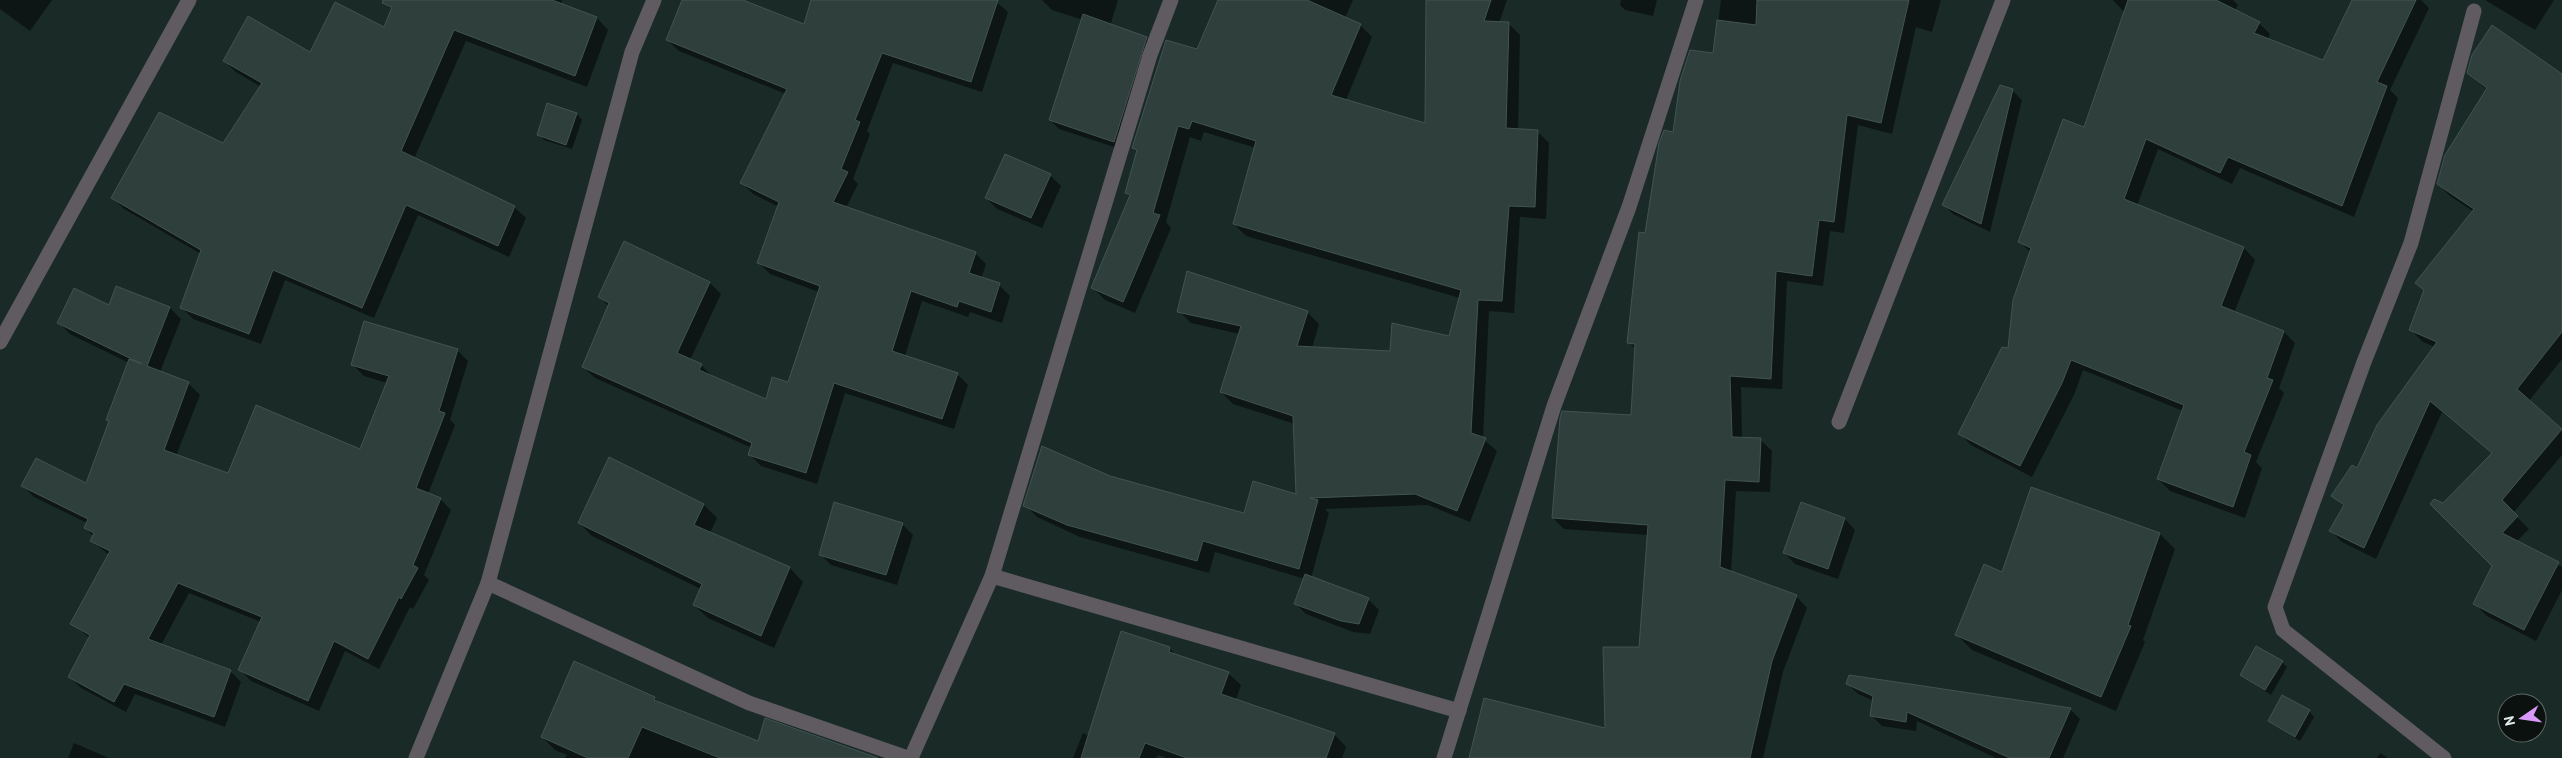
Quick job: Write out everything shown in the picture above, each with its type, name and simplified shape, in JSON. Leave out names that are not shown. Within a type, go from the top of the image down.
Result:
[{"type":"street","points":[[0,342],[189,0]]},
{"type":"street","points":[[416,758],[488,583],[632,52],[654,0]]},
{"type":"street","points":[[488,583],[749,703],[910,758],[992,576],[1150,55],[1171,0]]},
{"type":"street","points":[[1444,758],[1554,406],[1629,207],[1696,0]]},
{"type":"street","points":[[1839,422],[2003,0]]},
{"type":"street","points":[[2444,758],[2283,630],[2275,607],[2364,362],[2412,243],[2474,10]]},
{"type":"street","points":[[992,576],[1459,711]]},
{"type":"building","points":[[383,0],[552,0],[597,17],[575,76],[454,30],[401,151],[515,206],[498,246],[406,205],[362,308],[273,270],[249,334],[180,308],[201,250],[111,198],[159,112],[223,143],[262,83],[223,61],[248,16],[310,52],[335,2],[384,27],[392,7],[382,3]]},
{"type":"building","points":[[682,0],[743,0],[804,24],[811,0],[998,0],[971,82],[882,53],[855,120],[860,122],[841,169],[848,172],[833,202],[976,252],[969,273],[1000,283],[991,312],[959,301],[957,307],[911,291],[892,351],[958,373],[942,419],[834,383],[806,473],[748,455],[752,443],[582,367],[609,303],[598,297],[624,241],[710,282],[677,353],[702,364],[699,370],[766,399],[772,377],[788,382],[820,286],[757,263],[779,202],[740,183],[787,89],[666,40]]},
{"type":"building","points":[[1218,0],[1307,0],[1361,24],[1331,95],[1425,123],[1426,0],[1491,0],[1484,21],[1509,22],[1506,128],[1538,130],[1535,207],[1509,206],[1502,301],[1478,300],[1471,433],[1486,438],[1457,511],[1415,494],[1310,498],[1318,500],[1299,569],[1203,541],[1197,561],[1067,525],[1023,506],[1042,446],[1110,476],[1244,513],[1253,481],[1296,494],[1293,416],[1220,392],[1241,326],[1177,312],[1187,271],[1308,311],[1297,346],[1390,351],[1392,323],[1449,336],[1461,290],[1233,224],[1256,141],[1192,121],[1189,129],[1178,126],[1153,213],[1160,215],[1123,302],[1091,288],[1130,195],[1125,193],[1137,150],[1132,148],[1166,40],[1197,49]]},
{"type":"building","points":[[1757,0],[1909,0],[1881,123],[1847,115],[1834,222],[1819,220],[1812,276],[1776,271],[1771,379],[1730,376],[1732,437],[1761,438],[1759,482],[1725,480],[1720,567],[1797,595],[1772,661],[1750,758],[1469,758],[1484,698],[1605,728],[1603,647],[1639,647],[1648,525],[1552,518],[1560,418],[1562,411],[1631,415],[1635,344],[1627,343],[1639,232],[1645,233],[1659,143],[1664,130],[1673,132],[1680,81],[1690,50],[1713,53],[1717,20],[1756,25]]},
{"type":"building","points":[[2128,0],[2216,0],[2260,22],[2254,33],[2323,60],[2352,0],[2416,0],[2377,82],[2387,86],[2342,206],[2228,157],[2220,173],[2146,139],[2124,199],[2244,247],[2221,306],[2284,331],[2267,378],[2273,380],[2244,452],[2251,455],[2233,507],[2157,479],[2184,405],[2071,360],[2062,383],[2020,466],[1958,434],[2002,347],[2008,348],[2013,300],[2031,248],[2018,242],[2063,119],[2084,127]]},
{"type":"building","points":[[1083,14],[1147,37],[1114,142],[1049,120]]},
{"type":"building","points":[[2492,25],[2562,74],[2562,332],[2517,389],[2562,429],[2502,500],[2518,516],[2502,533],[2559,562],[2524,630],[2473,604],[2492,566],[2430,504],[2434,499],[2443,503],[2492,453],[2430,401],[2364,548],[2329,531],[2344,505],[2331,496],[2352,465],[2357,468],[2377,425],[2437,342],[2409,330],[2424,290],[2415,283],[2474,209],[2437,184],[2445,155],[2487,88],[2467,73],[2472,55]]},
{"type":"building","points":[[2000,85],[2013,89],[1981,224],[1942,205]]},
{"type":"building","points":[[547,103],[577,113],[566,145],[537,135]]},
{"type":"building","points":[[1005,154],[1051,174],[1031,218],[985,198]]},
{"type":"building","points":[[116,286],[170,307],[147,366],[189,382],[164,450],[228,473],[256,405],[360,449],[389,376],[351,365],[364,321],[458,349],[439,411],[445,413],[416,488],[441,498],[413,565],[418,568],[401,599],[399,597],[368,659],[334,641],[308,701],[238,670],[262,617],[178,583],[148,639],[231,670],[214,717],[124,684],[114,702],[68,677],[90,635],[70,624],[110,551],[90,541],[94,533],[84,528],[88,519],[21,486],[36,458],[86,483],[109,421],[106,420],[129,359],[142,364],[57,323],[74,288],[109,305]]},
{"type":"building","points":[[609,457],[704,504],[694,525],[790,567],[761,636],[693,605],[702,584],[578,523]]},
{"type":"building","points":[[2031,487],[2160,533],[2128,625],[2131,626],[2101,697],[1955,635],[1984,564],[2002,572]]},
{"type":"building","points":[[834,502],[903,523],[886,575],[819,555]]},
{"type":"building","points":[[1801,502],[1845,518],[1828,569],[1783,553]]},
{"type":"building","points":[[1305,574],[1369,598],[1359,624],[1341,621],[1294,604]]},
{"type":"building","points":[[1121,631],[1170,647],[1169,652],[1229,672],[1221,694],[1335,733],[1326,758],[1187,758],[1145,743],[1139,758],[1081,758]]},
{"type":"building","points":[[2256,646],[2283,661],[2265,690],[2240,675]]},
{"type":"building","points":[[574,661],[655,697],[654,700],[758,741],[765,718],[878,758],[720,758],[642,727],[628,758],[588,758],[541,737]]},
{"type":"building","points":[[1849,675],[2071,708],[2049,758],[2010,758],[1907,712],[1906,722],[1870,716],[1873,696],[1846,684]]},
{"type":"building","points":[[2282,695],[2310,710],[2295,737],[2268,721]]}]
